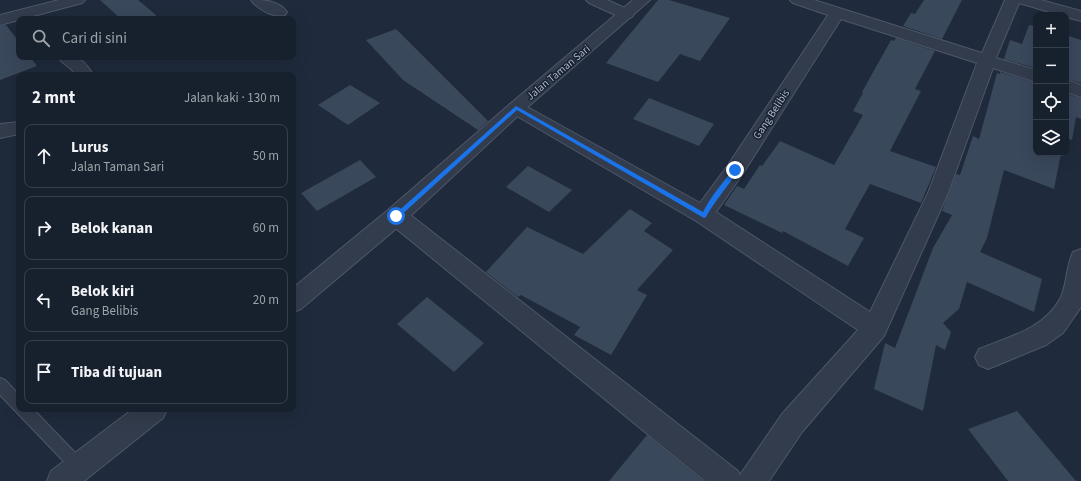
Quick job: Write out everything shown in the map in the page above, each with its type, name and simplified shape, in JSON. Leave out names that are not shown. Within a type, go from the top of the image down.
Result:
[{"type":"street","points":[[26,16],[77,0]]},
{"type":"street","points":[[260,0],[279,12]]},
{"type":"street","points":[[594,0],[626,14]]},
{"type":"street","name":"Jalan Taman Sari","points":[[296,296],[396,216],[516,108],[642,0]]},
{"type":"street","points":[[798,0],[1033,75]]},
{"type":"street","points":[[752,481],[792,423],[876,328],[938,193],[987,60],[1013,0]]},
{"type":"street","points":[[1024,0],[1081,16]]},
{"type":"street","name":"Gang Belibis","points":[[704,215],[711,201],[726,183],[838,12]]},
{"type":"street","points":[[70,60],[78,65],[82,72]]},
{"type":"street","points":[[1069,87],[1081,91]]},
{"type":"street","points":[[516,108],[704,215],[876,328]]},
{"type":"street","points":[[0,130],[16,128]]},
{"type":"street","points":[[396,216],[728,481]]},
{"type":"street","points":[[988,357],[1037,337],[1054,325],[1071,303],[1081,258]]},
{"type":"street","points":[[70,474],[150,412]]},
{"type":"lane","points":[[0,385],[16,402]]},
{"type":"lane","points":[[25,412],[70,474]]},
{"type":"building","points":[[100,0],[138,0],[156,15],[156,16],[118,16]]},
{"type":"building","points":[[658,0],[669,0],[730,18],[700,61],[680,54],[658,82],[606,63]]},
{"type":"building","points":[[924,0],[962,0],[942,39],[903,26],[911,13],[915,14]]},
{"type":"building","points":[[6,25],[16,38],[16,60],[32,60],[37,66],[21,72],[16,72],[16,74],[0,80],[0,26]]},
{"type":"building","points":[[1029,25],[1033,26],[1033,67],[1004,59],[1010,40],[1022,44]]},
{"type":"building","points":[[396,29],[488,121],[478,130],[403,80],[366,40]]},
{"type":"building","points":[[1069,36],[1081,40],[1081,83],[1069,80]]},
{"type":"building","points":[[896,38],[935,51],[915,89],[921,91],[890,151],[936,167],[921,203],[870,184],[845,229],[864,238],[848,266],[783,231],[782,233],[724,205],[737,186],[744,189],[760,165],[762,166],[780,141],[834,165],[863,115],[853,111],[863,93],[862,92],[891,40],[894,41]]},
{"type":"building","points":[[1000,72],[1033,82],[1033,156],[1060,156],[1054,189],[1004,170],[987,238],[980,252],[1042,279],[1034,312],[967,282],[959,309],[943,323],[951,332],[945,350],[936,345],[923,411],[874,389],[885,343],[895,348],[933,248],[952,215],[942,211],[956,174],[960,175],[973,136],[979,139],[997,73],[1000,74]]},
{"type":"building","points":[[350,85],[380,103],[348,125],[318,105]]},
{"type":"building","points":[[1069,95],[1081,98],[1081,119],[1076,117],[1072,140],[1069,139]]},
{"type":"building","points":[[649,98],[714,124],[699,146],[633,119]]},
{"type":"building","points":[[360,160],[376,177],[317,211],[301,193]]},
{"type":"building","points":[[528,166],[572,190],[549,212],[506,187]]},
{"type":"building","points":[[630,209],[652,223],[644,231],[673,250],[637,290],[647,295],[611,355],[574,335],[580,327],[521,295],[518,297],[486,272],[527,227],[583,254]]},
{"type":"building","points":[[427,297],[484,343],[454,372],[397,324]]},
{"type":"building","points":[[1017,411],[1076,481],[1008,481],[968,429]]},
{"type":"building","points":[[647,435],[703,481],[609,481]]},
{"type":"route","points":[[396,216],[516,108],[704,215],[711,201],[722,189],[735,170]]}]
